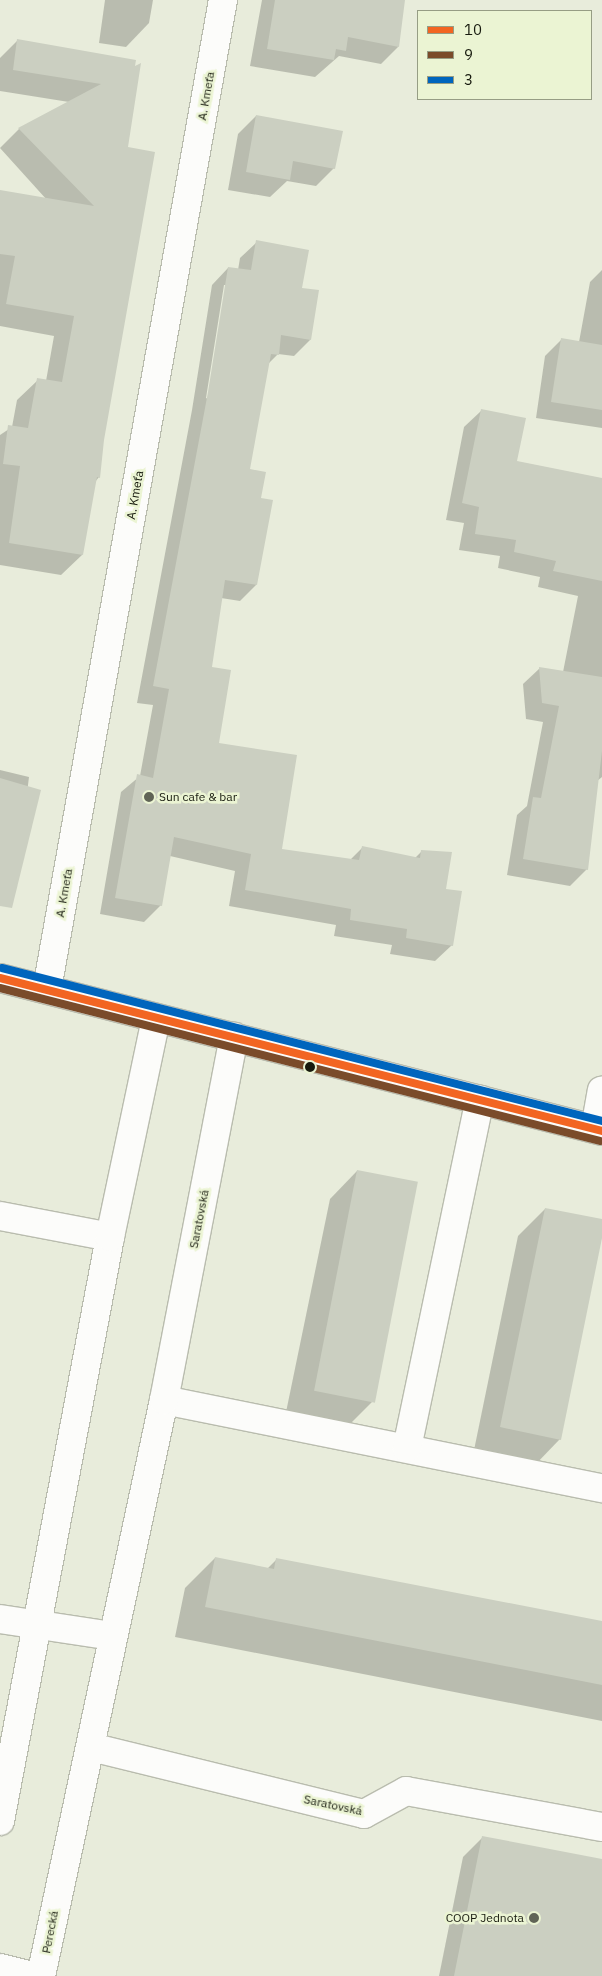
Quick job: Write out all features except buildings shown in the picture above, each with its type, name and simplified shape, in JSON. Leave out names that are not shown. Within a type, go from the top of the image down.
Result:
[{"type":"street","name":"A. Kmeťa","points":[[47,989],[223,0]]},
{"type":"street","points":[[0,978],[598,1130],[602,1091]]},
{"type":"street","points":[[0,1821],[110,1237],[156,1019]]},
{"type":"street","name":"Saratovská","points":[[59,1888],[91,1747],[112,1636],[164,1400],[234,1037]]},
{"type":"street","points":[[407,1448],[480,1100]]},
{"type":"street","points":[[1,1220],[110,1237]]},
{"type":"street","points":[[164,1400],[407,1448],[601,1482]]},
{"type":"street","points":[[0,1619],[36,1626],[112,1636]]},
{"type":"street","name":"Saratovská","points":[[91,1747],[364,1814],[406,1791],[602,1827]]},
{"type":"street","name":"Perecká","points":[[42,1976],[59,1888]]},
{"type":"street","points":[[0,1968],[31,1976]]},
{"type":"transit line","name":"3","points":[[2,968],[602,1121]]},
{"type":"transit line","name":"10","points":[[0,978],[602,1131]]},
{"type":"transit line","name":"9","points":[[0,988],[600,1141]]},
{"type":"place","name":"Sun cafe & bar","points":[[149,797]]},
{"type":"place","name":"COOP Jednota","points":[[534,1918]]}]
